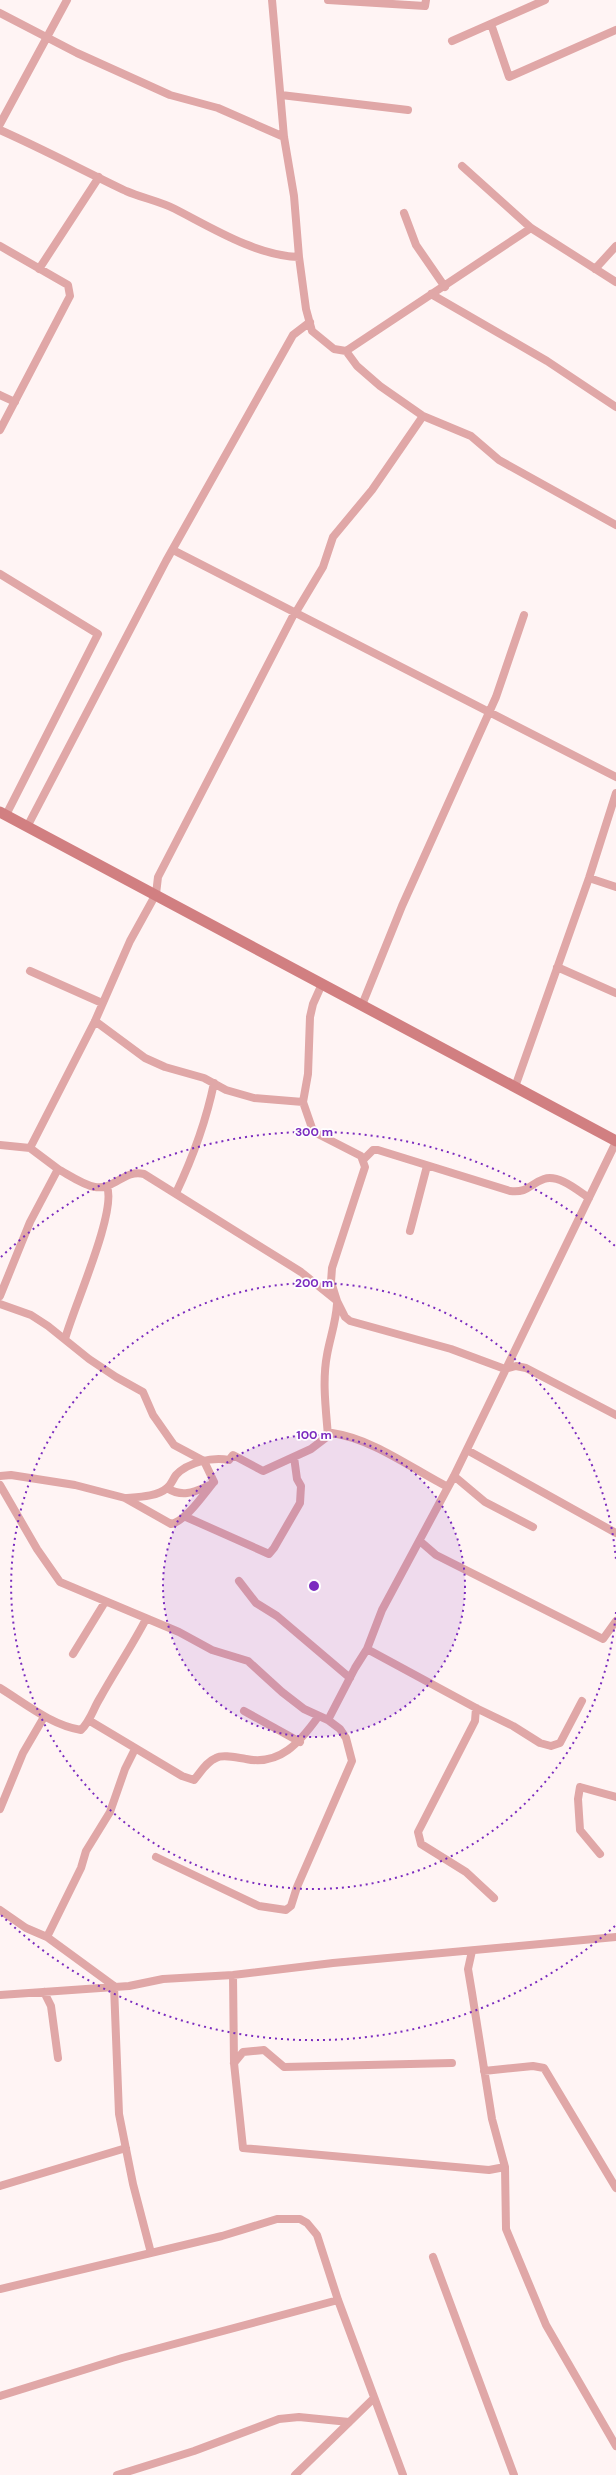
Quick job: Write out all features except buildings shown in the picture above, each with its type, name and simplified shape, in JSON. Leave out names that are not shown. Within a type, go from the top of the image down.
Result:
[{"type":"street","points":[[0,124],[67,0]]},
{"type":"street","points":[[272,0],[284,137],[294,196],[299,257],[312,331],[334,349],[346,351],[431,294],[445,287],[531,228]]},
{"type":"street","points":[[328,0],[425,6],[426,0]]},
{"type":"street","points":[[452,40],[545,0]]},
{"type":"street","points":[[0,13],[47,38],[170,95],[218,108],[284,137]]},
{"type":"street","points":[[490,24],[509,77],[616,30]]},
{"type":"street","points":[[281,95],[408,110]]},
{"type":"street","points":[[0,130],[99,176],[127,191],[169,206],[223,233],[272,254],[299,257]]},
{"type":"street","points":[[462,166],[531,228],[616,282]]},
{"type":"street","points":[[39,269],[99,176]]},
{"type":"street","points":[[404,213],[416,245],[445,287]]},
{"type":"street","points":[[0,246],[68,285],[70,296],[0,430]]},
{"type":"street","points":[[595,269],[616,246]]},
{"type":"street","points":[[431,294],[547,361],[616,407]]},
{"type":"street","points":[[27,827],[173,550],[293,335],[310,322]]},
{"type":"street","points":[[346,351],[357,366],[380,386],[423,416],[471,436],[499,460],[616,525]]},
{"type":"street","points":[[0,395],[14,402]]},
{"type":"street","points":[[30,1148],[95,1021],[130,941],[156,894],[158,877],[295,612],[323,567],[333,537],[372,490],[423,416]]},
{"type":"street","points":[[173,550],[616,777]]},
{"type":"street","points":[[0,574],[98,634],[3,813],[616,1141],[467,1450],[421,1542],[382,1610],[367,1649],[328,1720]]},
{"type":"street","points":[[362,1005],[402,906],[445,814],[489,711],[524,616]]},
{"type":"street","points":[[514,1087],[589,878],[616,793]]},
{"type":"street","points":[[589,878],[616,887]]},
{"type":"street","points":[[557,967],[616,993]]},
{"type":"street","points":[[30,971],[102,1003]]},
{"type":"street","points":[[322,984],[313,1004],[310,1018],[308,1074],[303,1102],[312,1128],[318,1134],[361,1156],[363,1160],[363,1174],[332,1268],[332,1282],[337,1301],[345,1317],[359,1325],[451,1349],[505,1369],[516,1366],[526,1368],[616,1415]]},
{"type":"street","points":[[95,1021],[145,1058],[165,1068],[204,1078],[226,1090],[254,1098],[303,1102]]},
{"type":"street","points":[[176,1193],[196,1150],[209,1109],[214,1083]]},
{"type":"street","points":[[0,1145],[30,1148],[58,1169],[93,1187],[108,1187],[129,1174],[139,1172],[176,1193],[301,1272],[337,1301]]},
{"type":"street","points":[[363,1160],[373,1150],[378,1150],[477,1182],[519,1192],[550,1178],[567,1184],[589,1198]]},
{"type":"street","points":[[410,1231],[427,1166]]},
{"type":"street","points":[[0,1293],[30,1222],[58,1169]]},
{"type":"street","points":[[65,1339],[71,1316],[84,1290],[105,1223],[110,1202],[108,1187]]},
{"type":"street","points":[[328,1436],[325,1396],[326,1357],[336,1317],[337,1301]]},
{"type":"street","points":[[0,1304],[31,1315],[116,1377],[143,1392],[153,1415],[174,1445],[204,1461],[214,1482]]},
{"type":"street","points":[[125,1498],[151,1494],[167,1488],[177,1474],[204,1461],[217,1458],[229,1460],[233,1455],[263,1471],[311,1449],[332,1433],[345,1435],[362,1442],[448,1487]]},
{"type":"street","points":[[467,1450],[616,1533]]},
{"type":"street","points":[[186,1517],[269,1554],[300,1503],[301,1486],[297,1479],[294,1457]]},
{"type":"street","points":[[0,1476],[75,1485],[125,1498],[171,1524],[179,1522],[186,1517],[214,1482]]},
{"type":"street","points":[[454,1476],[485,1502],[533,1527]]},
{"type":"street","points":[[167,1488],[190,1494],[214,1482]]},
{"type":"street","points":[[0,1485],[53,1574],[71,1588],[146,1620],[179,1632],[212,1650],[248,1661],[282,1692],[318,1717],[328,1720],[340,1729],[346,1738],[352,1760],[297,1887],[291,1906],[286,1910],[260,1906],[156,1857]]},
{"type":"street","points":[[421,1542],[436,1555],[603,1639],[616,1621]]},
{"type":"street","points":[[239,1581],[256,1603],[277,1616],[350,1678]]},
{"type":"street","points":[[73,1654],[105,1602]]},
{"type":"street","points":[[0,1688],[31,1706],[44,1717],[82,1730],[90,1721],[95,1706],[129,1652],[146,1620]]},
{"type":"street","points":[[367,1649],[476,1708],[513,1726],[540,1743],[556,1746],[565,1735],[582,1702]]},
{"type":"street","points":[[476,1708],[475,1721],[418,1832],[421,1844],[466,1872],[494,1898]]},
{"type":"street","points":[[244,1711],[300,1742]]},
{"type":"street","points":[[0,1809],[23,1753],[44,1717]]},
{"type":"street","points":[[90,1721],[135,1749],[173,1769],[182,1776],[194,1780],[208,1762],[217,1757],[264,1760],[278,1757],[300,1742],[318,1717]]},
{"type":"street","points":[[47,1937],[81,1868],[86,1850],[110,1812],[125,1768],[135,1749]]},
{"type":"street","points":[[600,1854],[580,1830],[578,1799],[580,1787],[616,1797]]},
{"type":"street","points":[[0,1910],[26,1928],[47,1937],[114,1986]]},
{"type":"street","points":[[0,1996],[129,1986],[163,1980],[233,1976],[334,1963],[616,1937]]},
{"type":"street","points":[[472,1951],[468,1969],[492,2119],[505,2167],[506,2229],[546,2325],[616,2446]]},
{"type":"street","points":[[233,1976],[234,2064],[243,2148],[489,2170],[505,2167]]},
{"type":"street","points":[[114,1986],[119,2114],[151,2253]]},
{"type":"street","points":[[44,1992],[51,2006],[58,2058]]},
{"type":"street","points":[[234,2064],[243,2052],[264,2050],[284,2067],[452,2063]]},
{"type":"street","points":[[484,2071],[533,2066],[544,2068],[616,2188]]},
{"type":"street","points":[[0,2186],[126,2148]]},
{"type":"street","points":[[0,2289],[222,2236],[277,2218],[300,2218],[307,2223],[317,2235],[338,2300],[403,2475]]},
{"type":"street","points":[[433,2257],[514,2475]]},
{"type":"street","points":[[0,2396],[122,2358],[338,2300]]},
{"type":"street","points":[[295,2475],[374,2398]]},
{"type":"street","points":[[117,2475],[194,2451],[279,2419],[299,2417],[349,2422]]}]
